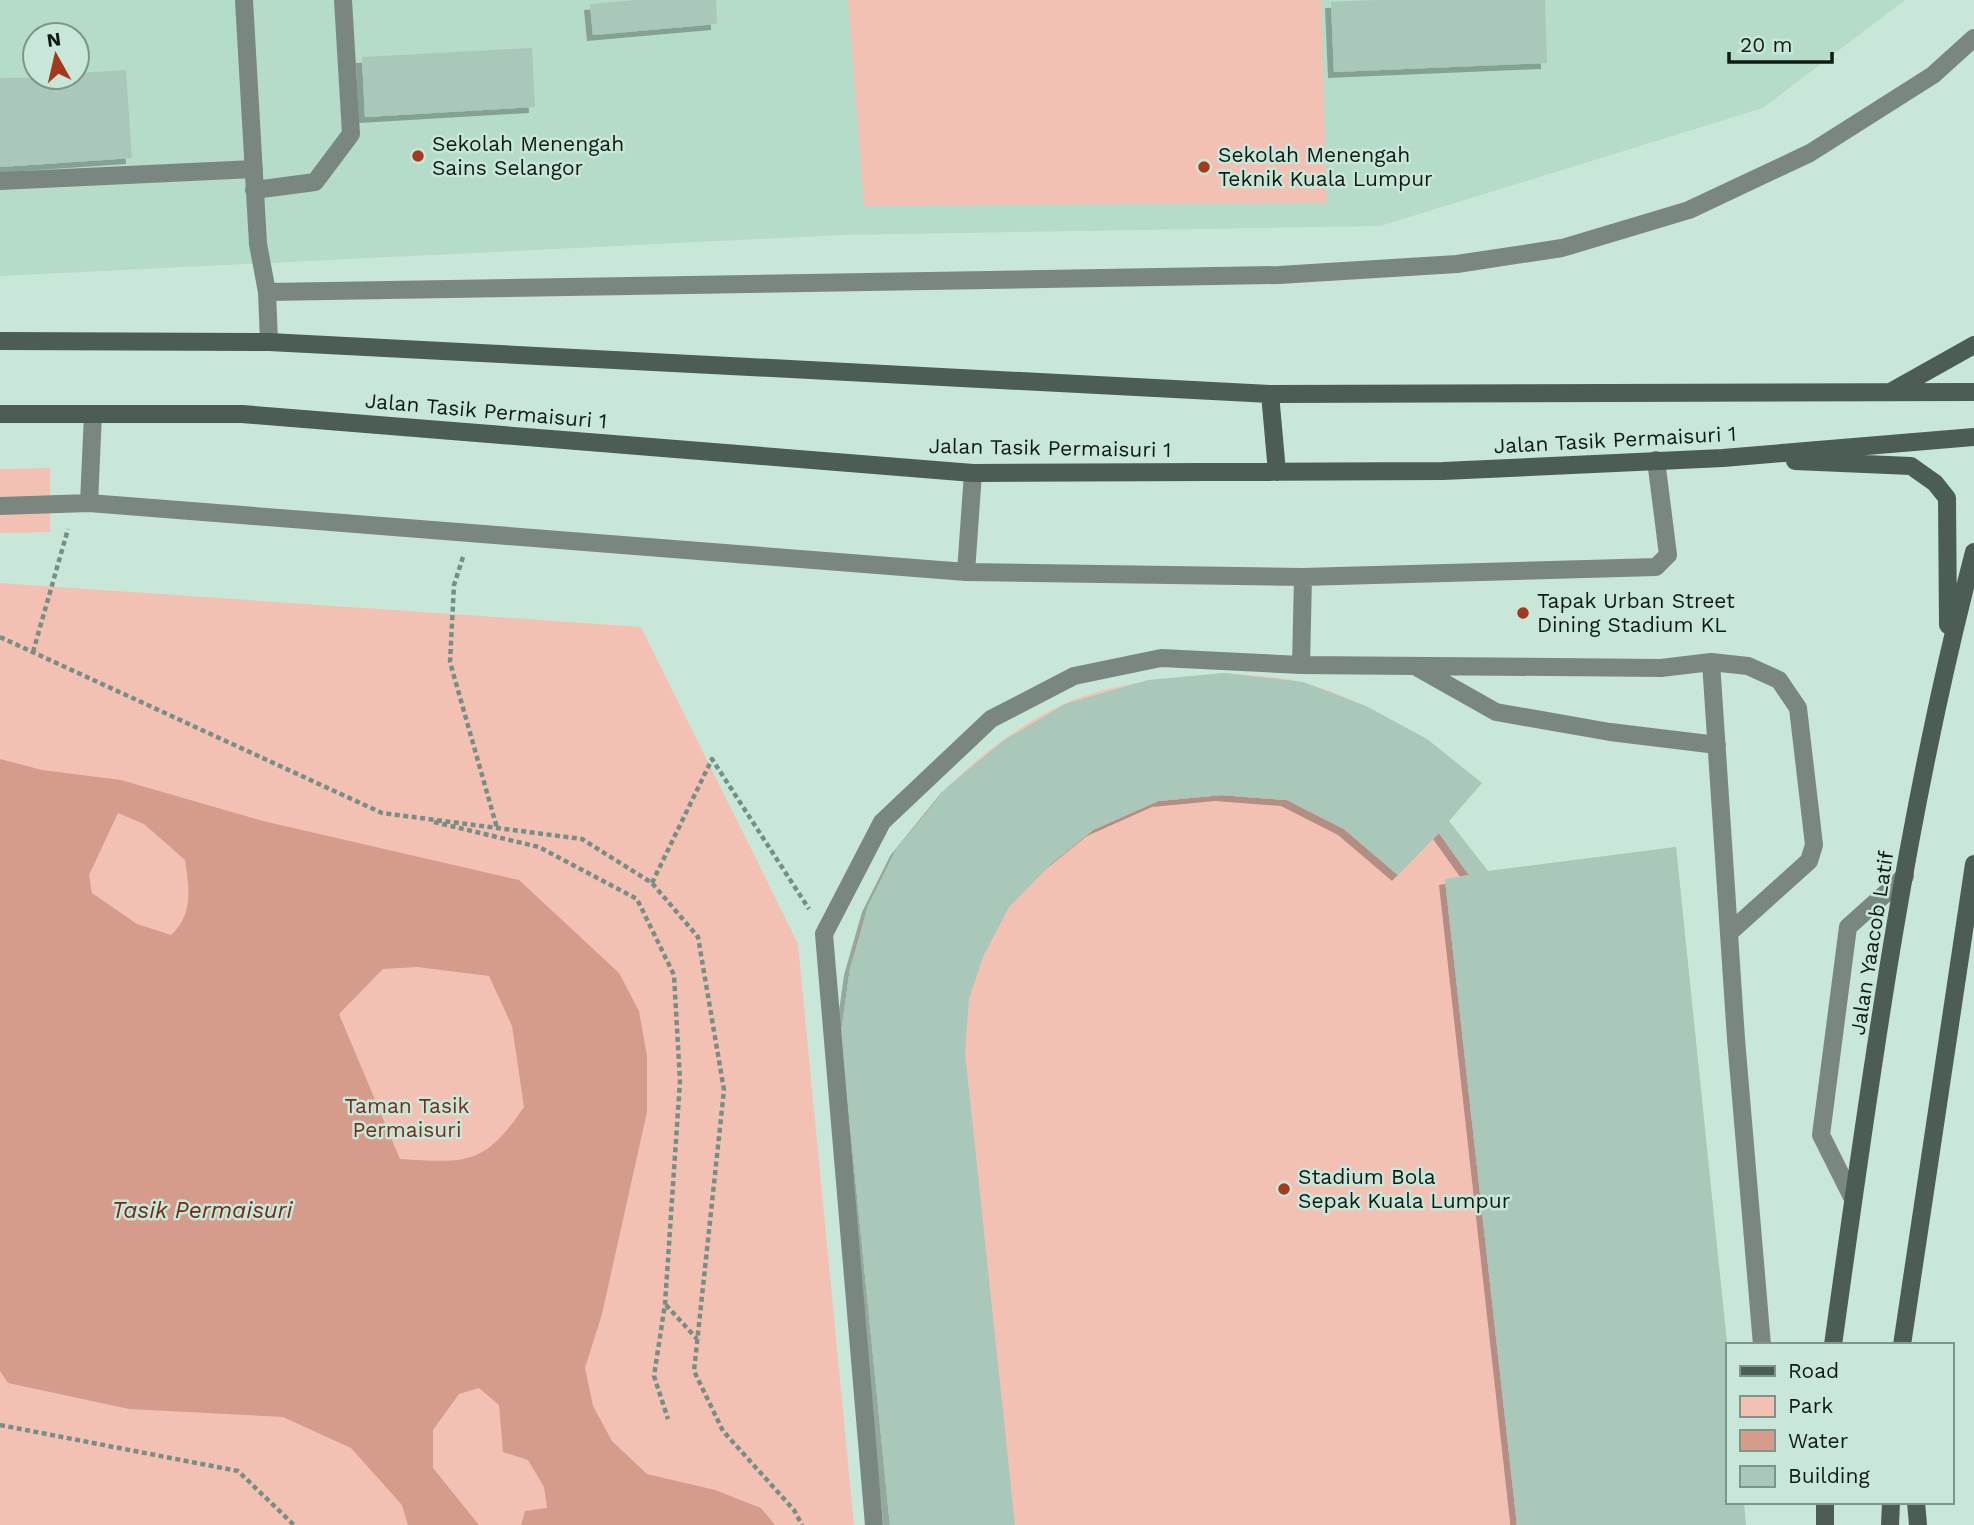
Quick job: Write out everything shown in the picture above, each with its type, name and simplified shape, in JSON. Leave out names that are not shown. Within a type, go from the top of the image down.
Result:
[{"type":"main road","name":"Jalan Tasik Permaisuri 1","points":[[0,341],[269,342],[1270,394],[1974,392]]},
{"type":"main road","points":[[1892,391],[1974,345]]},
{"type":"main road","points":[[1270,394],[1277,472]]},
{"type":"main road","name":"Jalan Tasik Permaisuri 1","points":[[0,414],[242,414],[973,473],[1443,471],[1723,458],[1974,437]]},
{"type":"main road","points":[[1723,458],[1911,466],[1935,484],[1947,498],[1948,653]]},
{"type":"main road","name":"Jalan Yaacob Latif","points":[[1833,1343],[1853,1199],[1905,876],[1948,653],[1974,552]]},
{"type":"main road","points":[[1902,1340],[1974,864]]},
{"type":"main road","points":[[1825,1504],[1825,1525]]},
{"type":"main road","points":[[1890,1525],[1891,1504]]},
{"type":"main road","points":[[1916,1504],[1918,1525]]},
{"type":"street","points":[[244,0],[254,190],[258,243],[267,292],[269,342]]},
{"type":"street","points":[[254,190],[315,182],[351,134],[342,0]]},
{"type":"street","points":[[267,292],[1279,275],[1457,264],[1562,248],[1689,210],[1810,153],[1933,75],[1974,38]]},
{"type":"street","points":[[0,181],[254,169]]},
{"type":"street","points":[[89,503],[93,414]]},
{"type":"street","points":[[0,506],[89,503],[966,572],[1303,577],[1656,567],[1668,555],[1656,460]]},
{"type":"street","points":[[966,572],[973,473]]},
{"type":"street","points":[[1301,666],[1303,577]]},
{"type":"street","points":[[874,1525],[824,934],[882,822],[990,719],[1074,676],[1161,658],[1301,666],[1661,668],[1712,662],[1748,666],[1779,680],[1798,708],[1814,845],[1809,861],[1730,932]]},
{"type":"street","points":[[1712,662],[1737,1053],[1762,1343]]},
{"type":"street","points":[[1415,666],[1496,712],[1610,732],[1717,745]]},
{"type":"street","points":[[1853,1199],[1821,1135],[1848,927],[1905,876]]},
{"type":"path","points":[[471,533],[454,585],[450,662],[497,828]]},
{"type":"path","points":[[33,652],[61,558]]},
{"type":"path","points":[[0,637],[382,813],[582,839],[652,883],[698,937],[723,1090],[694,1371],[723,1431],[793,1510],[802,1525]]},
{"type":"path","points":[[652,883],[712,759],[824,934]]},
{"type":"path","points":[[411,817],[539,847],[637,899],[674,975],[680,1081],[666,1304],[654,1376],[668,1419]]},
{"type":"path","points":[[666,1304],[697,1339]]},
{"type":"path","points":[[0,1425],[238,1471],[294,1525]]},
{"type":"shaded area","points":[[0,0],[1905,0],[1763,108],[1380,226],[842,235],[0,276]]},
{"type":"green space","points":[[848,0],[1321,0],[1327,203],[864,206]]},
{"type":"green space","points":[[50,468],[50,532],[0,533],[0,469]]},
{"type":"green space","name":"Taman Tasik Permaisuri","points":[[0,583],[641,627],[798,944],[854,1525],[0,1525]]},
{"type":"green space","name":"Stadium Bola Sepak Kuala Lumpur","points":[[1225,673],[1305,683],[1354,701],[1399,724],[1482,783],[1449,821],[1488,871],[1676,847],[1727,1343],[1726,1504],[1746,1525],[890,1525],[841,1034],[850,968],[863,920],[884,873],[924,814],[974,762],[1003,740],[1064,704],[1083,697],[1143,682]]},
{"type":"water","name":"Tasik Permaisuri","points":[[0,759],[42,770],[121,780],[263,821],[519,880],[619,973],[639,1011],[647,1056],[647,1112],[602,1314],[585,1368],[593,1406],[612,1441],[647,1474],[715,1490],[761,1508],[775,1525],[521,1525],[525,1511],[547,1508],[544,1487],[528,1460],[503,1452],[499,1405],[479,1388],[459,1394],[433,1430],[433,1468],[479,1525],[408,1525],[402,1505],[351,1448],[283,1417],[129,1409],[8,1383],[0,1371]],"holes":[[[118,813],[144,824],[185,860],[187,909],[171,935],[137,924],[92,893],[89,875]],[[417,967],[489,976],[512,1026],[524,1107],[497,1141],[472,1157],[442,1161],[400,1159],[339,1014],[383,969]]]},
{"type":"building","points":[[635,0],[716,0],[717,24],[593,35],[590,4]]},
{"type":"building","points":[[1545,0],[1547,63],[1334,72],[1331,2]]},
{"type":"building","points":[[532,48],[535,107],[365,117],[362,57]]},
{"type":"building","points":[[126,70],[132,158],[0,167],[0,78],[21,78],[21,91],[91,91],[91,72]]},
{"type":"building","name":"Stadium Bola Sepak Kuala Lumpur","points":[[1225,673],[1303,682],[1366,706],[1427,739],[1482,783],[1449,821],[1488,871],[1676,847],[1727,1343],[1726,1504],[1744,1504],[1746,1525],[1517,1525],[1445,879],[1469,875],[1439,833],[1398,875],[1344,829],[1287,800],[1221,795],[1158,801],[1093,830],[1052,863],[1009,907],[983,957],[969,999],[965,1052],[1015,1525],[890,1525],[841,1034],[850,969],[868,906],[896,850],[947,787],[1003,741],[1065,704],[1148,680]]},
{"type":"place","name":"Sekolah Menengah Sains Selangor","points":[[418,156]]},
{"type":"place","name":"Sekolah Menengah Teknik Kuala Lumpur","points":[[1204,167]]},
{"type":"place","name":"Tapak Urban Street Dining Stadium KL","points":[[1523,613]]},
{"type":"place","name":"Stadium Bola Sepak Kuala Lumpur","points":[[1284,1189]]}]
